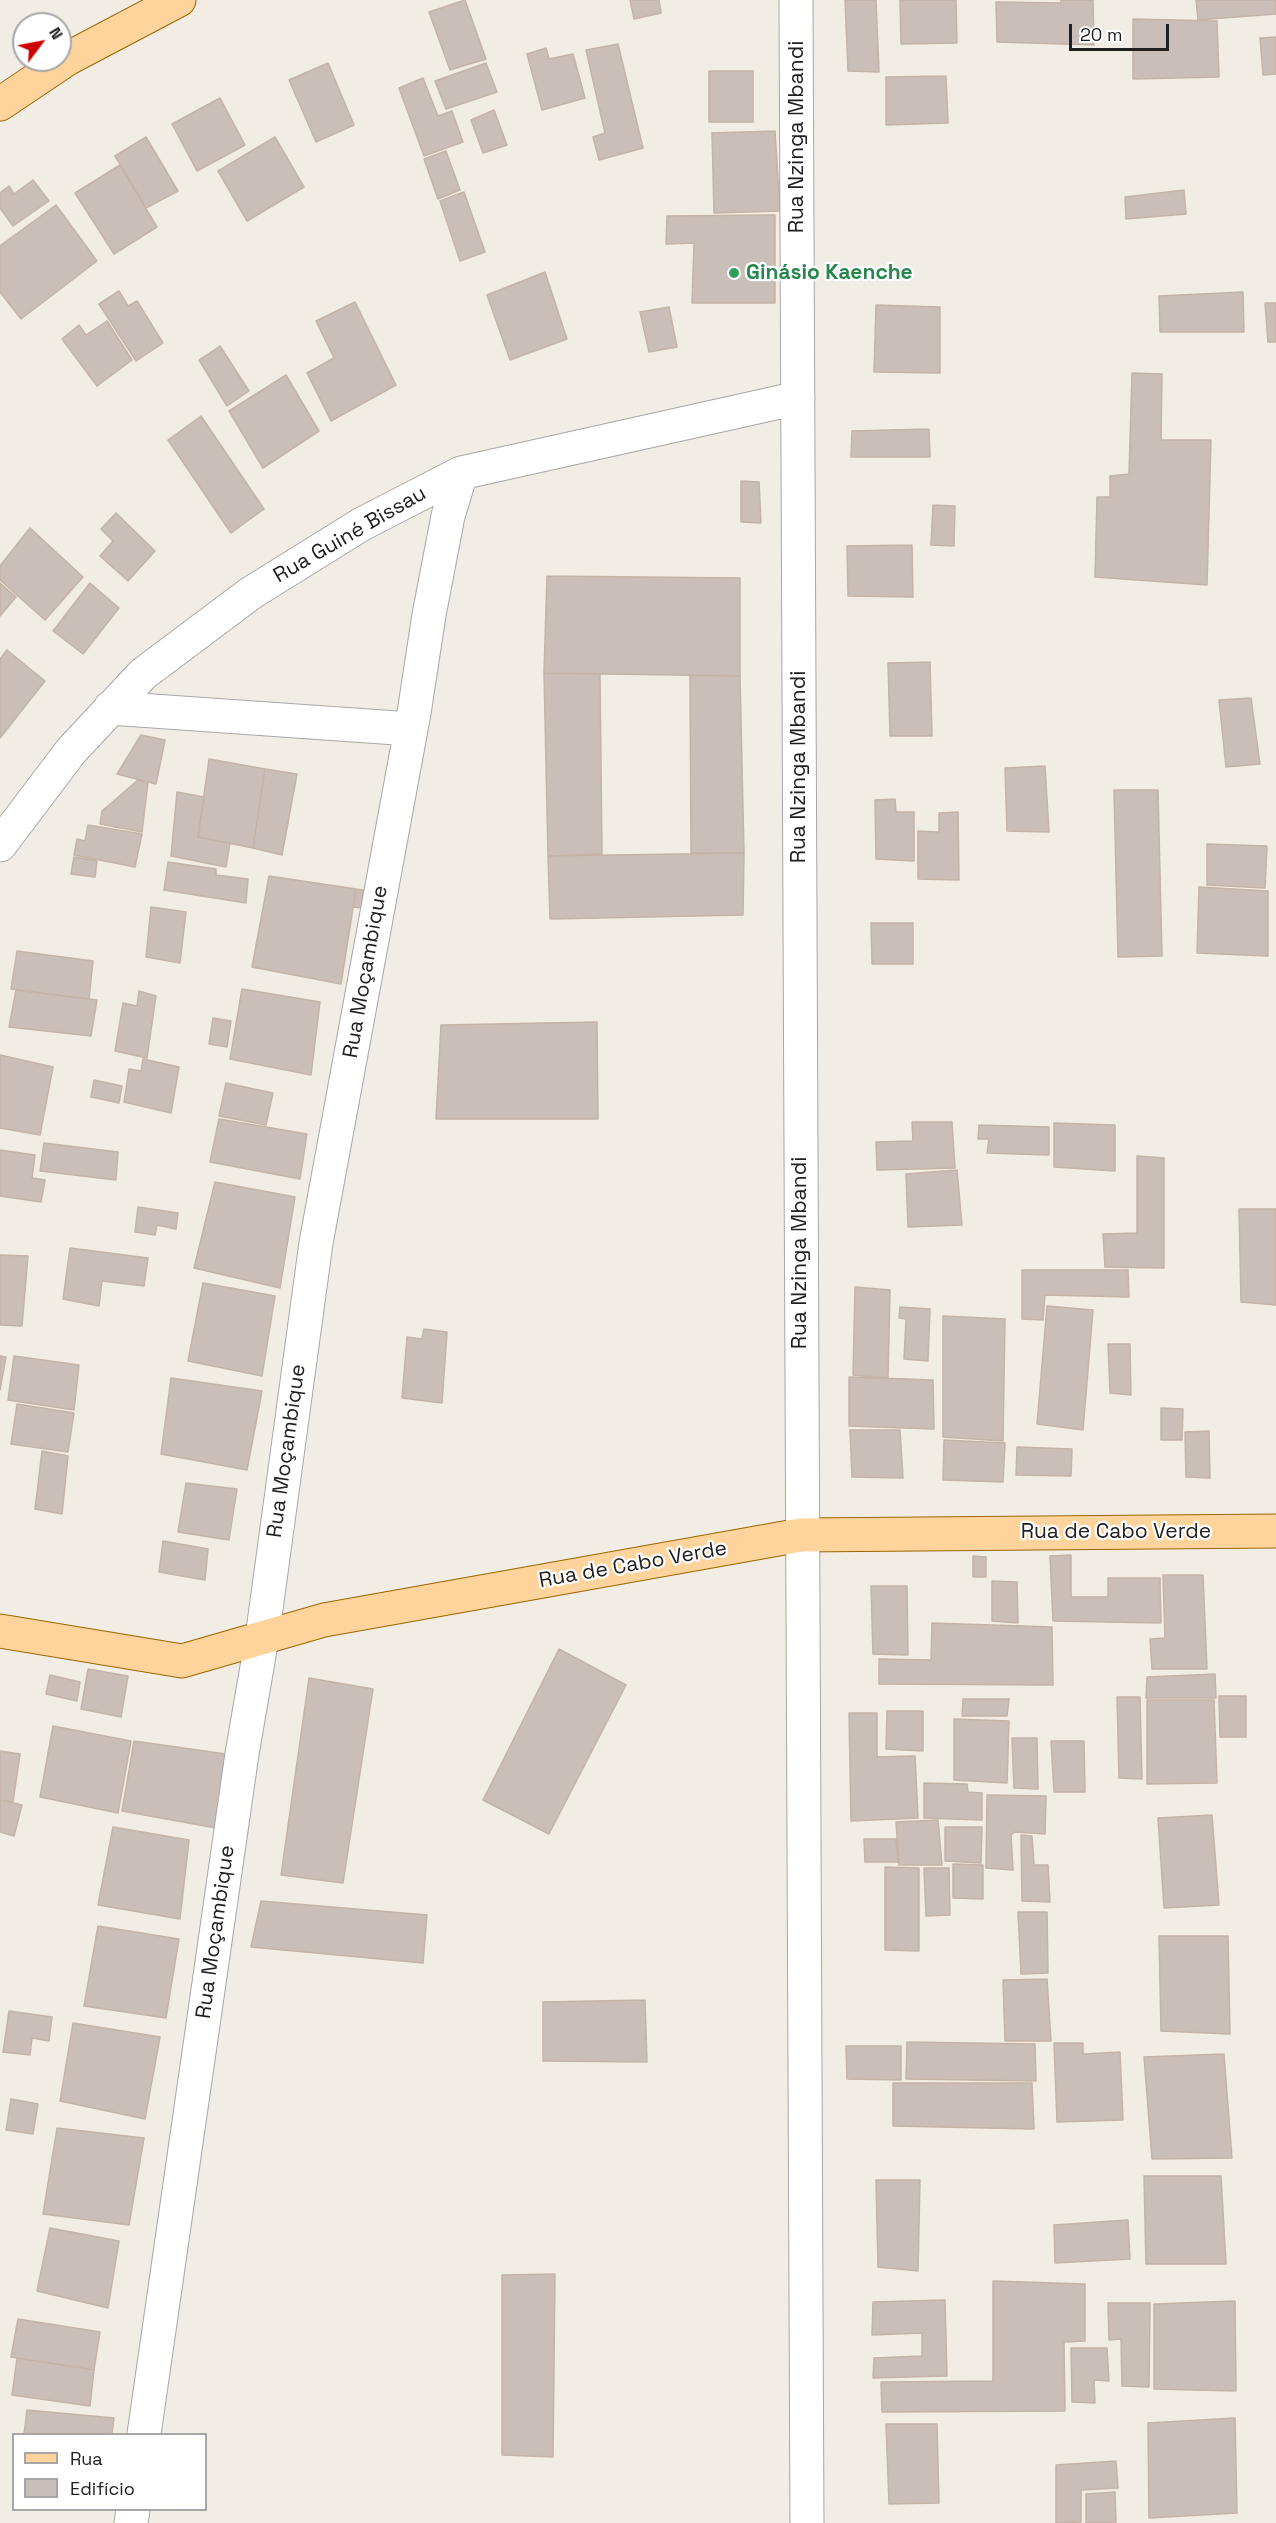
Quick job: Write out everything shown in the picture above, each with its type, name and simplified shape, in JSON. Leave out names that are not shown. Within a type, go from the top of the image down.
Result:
[{"type":"main road","points":[[0,104],[67,59],[179,0]]},
{"type":"main road","name":"Rua de Cabo Verde","points":[[0,1631],[182,1661],[324,1620],[801,1534],[1276,1531]]},
{"type":"street","name":"Rua Nzinga Mbandi","points":[[796,0],[807,2523]]},
{"type":"street","name":"Rua Guiné Bissau","points":[[0,845],[71,751],[143,675],[251,593],[362,524],[460,473],[798,398]]},
{"type":"street","name":"Rua Moçambique","points":[[144,2433],[242,1754],[262,1638],[316,1243],[411,729],[429,615],[448,516],[460,473]]},
{"type":"street","points":[[110,708],[411,729]]},
{"type":"building","points":[[465,0],[486,59],[450,70],[429,12]]},
{"type":"building","points":[[630,0],[659,0],[661,13],[634,19]]},
{"type":"building","points":[[845,0],[876,0],[879,72],[848,71]]},
{"type":"building","points":[[900,0],[956,0],[957,43],[901,44]]},
{"type":"building","points":[[1061,0],[1093,0],[1094,45],[997,42],[996,2],[1061,3]]},
{"type":"building","points":[[1196,0],[1276,0],[1276,14],[1198,20]]},
{"type":"building","points":[[1133,19],[1217,21],[1219,77],[1133,79]]},
{"type":"building","points":[[1276,37],[1276,74],[1263,75],[1260,38]]},
{"type":"building","points":[[618,44],[643,148],[599,160],[593,137],[605,133],[586,50]]},
{"type":"building","points":[[546,48],[549,59],[573,54],[585,98],[542,110],[527,54]]},
{"type":"building","points":[[328,63],[354,125],[316,142],[289,80]]},
{"type":"building","points":[[486,63],[497,92],[446,109],[435,81]]},
{"type":"building","points":[[709,71],[753,71],[753,122],[709,122]]},
{"type":"building","points":[[946,76],[948,123],[886,125],[886,77]]},
{"type":"building","points":[[423,78],[438,116],[452,111],[463,142],[424,156],[399,88]]},
{"type":"building","points":[[220,98],[245,145],[197,171],[172,124]]},
{"type":"building","points":[[494,110],[507,145],[483,153],[471,120]]},
{"type":"building","points":[[775,131],[780,211],[714,213],[712,133]]},
{"type":"building","points":[[146,137],[178,191],[146,208],[115,156]]},
{"type":"building","points":[[275,137],[304,187],[247,221],[218,171]]},
{"type":"building","points":[[446,151],[460,190],[438,199],[424,159]]},
{"type":"building","points":[[120,165],[157,227],[114,254],[75,193]]},
{"type":"building","points":[[33,180],[49,201],[13,226],[0,208],[0,193],[9,186],[14,194]]},
{"type":"building","points":[[1184,190],[1186,214],[1126,219],[1125,197]]},
{"type":"building","points":[[464,192],[485,252],[460,261],[440,201]]},
{"type":"building","points":[[56,205],[97,261],[21,319],[0,292],[0,246]]},
{"type":"building","name":"Ginásio Kaenche","points":[[775,215],[775,303],[692,303],[694,243],[666,244],[667,216]]},
{"type":"building","points":[[545,272],[567,339],[510,360],[487,295]]},
{"type":"building","points":[[119,291],[128,306],[137,301],[163,343],[136,361],[99,304]]},
{"type":"building","points":[[1243,292],[1244,332],[1160,332],[1159,296]]},
{"type":"building","points":[[355,302],[396,385],[331,421],[307,373],[334,358],[316,321]]},
{"type":"building","points":[[1265,303],[1276,303],[1276,342],[1268,342]]},
{"type":"building","points":[[876,305],[940,307],[940,373],[874,372]]},
{"type":"building","points":[[669,307],[677,347],[649,352],[640,312]]},
{"type":"building","points":[[107,321],[132,360],[97,386],[62,339],[79,325],[86,335]]},
{"type":"building","points":[[220,346],[249,391],[227,406],[199,360]]},
{"type":"building","points":[[1132,373],[1162,374],[1161,440],[1211,440],[1207,585],[1095,577],[1097,497],[1110,497],[1110,476],[1129,474]]},
{"type":"building","points":[[286,375],[319,431],[263,468],[229,411]]},
{"type":"building","points":[[201,416],[264,509],[231,533],[168,440]]},
{"type":"building","points":[[929,429],[930,457],[851,457],[852,431]]},
{"type":"building","points":[[741,481],[759,482],[761,523],[741,522]]},
{"type":"building","points":[[933,505],[955,506],[954,546],[931,545]]},
{"type":"building","points":[[116,513],[155,551],[128,581],[100,556],[113,541],[101,529]]},
{"type":"building","points":[[30,528],[83,577],[45,620],[0,580],[0,566]]},
{"type":"building","points":[[912,545],[913,597],[848,596],[847,546]]},
{"type":"building","points":[[547,576],[740,578],[740,676],[544,673]]},
{"type":"building","points":[[0,583],[16,597],[0,616]]},
{"type":"building","points":[[90,583],[119,608],[83,654],[53,631]]},
{"type":"building","points":[[7,650],[45,681],[0,738],[0,659]]},
{"type":"building","points":[[930,662],[932,736],[890,736],[888,663]]},
{"type":"building","points":[[544,673],[600,674],[602,854],[548,856]]},
{"type":"building","points":[[690,675],[740,676],[744,853],[691,853]]},
{"type":"building","points":[[1251,698],[1260,764],[1226,767],[1219,700]]},
{"type":"building","points":[[141,735],[165,740],[156,784],[117,774]]},
{"type":"building","points":[[209,759],[265,769],[253,848],[198,837]]},
{"type":"building","points":[[1045,766],[1049,832],[1007,831],[1005,768]]},
{"type":"building","points":[[265,769],[297,774],[282,855],[253,848]]},
{"type":"building","points":[[138,780],[148,782],[142,832],[100,824],[102,811]]},
{"type":"building","points":[[1114,790],[1158,790],[1162,956],[1118,957]]},
{"type":"building","points":[[177,792],[204,797],[198,837],[230,843],[226,867],[171,856]]},
{"type":"building","points":[[895,799],[896,812],[914,812],[914,861],[876,859],[875,800]]},
{"type":"building","points":[[958,812],[959,880],[918,879],[918,831],[939,832],[939,813]]},
{"type":"building","points":[[88,825],[142,834],[135,867],[74,855],[77,839],[85,841]]},
{"type":"building","points":[[1207,844],[1267,846],[1265,888],[1207,885]]},
{"type":"building","points":[[744,853],[743,915],[550,919],[548,856]]},
{"type":"building","points":[[74,857],[97,861],[95,877],[71,874]]},
{"type":"building","points":[[168,862],[216,869],[216,875],[248,879],[246,903],[164,890]]},
{"type":"building","points":[[269,876],[356,889],[341,984],[252,967]]},
{"type":"building","points":[[1199,887],[1268,891],[1268,956],[1197,953]]},
{"type":"building","points":[[356,889],[376,892],[373,909],[353,907]]},
{"type":"building","points":[[151,907],[186,912],[180,963],[146,957]]},
{"type":"building","points":[[871,923],[913,923],[913,964],[872,964]]},
{"type":"building","points":[[17,951],[93,961],[89,999],[11,989]]},
{"type":"building","points":[[242,989],[320,1002],[311,1075],[230,1059]]},
{"type":"building","points":[[16,990],[97,1000],[91,1036],[9,1027]]},
{"type":"building","points":[[139,991],[156,996],[147,1058],[115,1051],[123,1003],[137,1006]]},
{"type":"building","points":[[213,1018],[231,1021],[227,1047],[209,1044]]},
{"type":"building","points":[[597,1022],[598,1119],[436,1119],[441,1025]]},
{"type":"building","points":[[0,1055],[53,1067],[40,1135],[0,1128]]},
{"type":"building","points":[[143,1059],[179,1067],[171,1113],[124,1102],[129,1069],[141,1071]]},
{"type":"building","points":[[94,1080],[122,1086],[119,1103],[91,1097]]},
{"type":"building","points":[[226,1083],[273,1093],[266,1125],[219,1116]]},
{"type":"building","points":[[219,1119],[307,1134],[300,1179],[210,1162]]},
{"type":"building","points":[[912,1122],[952,1122],[955,1168],[877,1170],[876,1142],[913,1141]]},
{"type":"building","points":[[1054,1123],[1115,1125],[1115,1171],[1054,1167]]},
{"type":"building","points":[[979,1125],[1049,1127],[1049,1155],[987,1153],[989,1139],[978,1139]]},
{"type":"building","points":[[44,1143],[118,1152],[116,1180],[40,1171]]},
{"type":"building","points":[[0,1150],[35,1155],[32,1178],[45,1180],[41,1202],[0,1196]]},
{"type":"building","points":[[1137,1156],[1164,1158],[1164,1268],[1105,1267],[1103,1234],[1137,1233]]},
{"type":"building","points":[[957,1170],[962,1225],[908,1227],[906,1174]]},
{"type":"building","points":[[215,1182],[295,1197],[280,1288],[194,1268]]},
{"type":"building","points":[[138,1207],[178,1213],[176,1229],[157,1225],[155,1235],[135,1232]]},
{"type":"building","points":[[1239,1209],[1276,1209],[1276,1305],[1241,1302]]},
{"type":"building","points":[[70,1248],[148,1258],[144,1286],[102,1281],[99,1306],[63,1299]]},
{"type":"building","points":[[0,1255],[28,1256],[22,1326],[0,1325]]},
{"type":"building","points":[[1022,1270],[1128,1270],[1129,1297],[1045,1295],[1043,1320],[1022,1319]]},
{"type":"building","points":[[203,1283],[275,1296],[262,1376],[188,1361]]},
{"type":"building","points":[[855,1287],[890,1290],[888,1378],[853,1375]]},
{"type":"building","points":[[1047,1306],[1093,1310],[1083,1430],[1037,1424]]},
{"type":"building","points":[[900,1307],[930,1309],[928,1361],[904,1359],[906,1319],[899,1318]]},
{"type":"building","points":[[943,1316],[1005,1319],[1003,1441],[943,1437]]},
{"type":"building","points":[[424,1329],[447,1332],[442,1403],[402,1398],[407,1337],[422,1339]]},
{"type":"building","points":[[1108,1344],[1130,1344],[1131,1395],[1110,1393]]},
{"type":"building","points":[[0,1356],[6,1357],[0,1390]]},
{"type":"building","points":[[14,1356],[79,1365],[74,1410],[8,1400]]},
{"type":"building","points":[[849,1377],[933,1380],[934,1429],[849,1426]]},
{"type":"building","points":[[171,1378],[262,1391],[247,1470],[161,1454]]},
{"type":"building","points":[[17,1404],[74,1413],[68,1452],[11,1444]]},
{"type":"building","points":[[1161,1408],[1183,1409],[1182,1440],[1161,1440]]},
{"type":"building","points":[[850,1430],[900,1430],[903,1478],[852,1477]]},
{"type":"building","points":[[1209,1431],[1210,1478],[1186,1477],[1185,1432]]},
{"type":"building","points":[[944,1440],[1005,1443],[1003,1482],[943,1480]]},
{"type":"building","points":[[1017,1447],[1072,1449],[1071,1476],[1016,1475]]},
{"type":"building","points":[[42,1451],[68,1456],[62,1514],[35,1509]]},
{"type":"building","points":[[186,1483],[237,1489],[229,1540],[178,1532]]},
{"type":"building","points":[[163,1541],[208,1549],[205,1580],[159,1572]]},
{"type":"building","points":[[1071,1555],[1071,1597],[1108,1597],[1108,1578],[1160,1578],[1161,1623],[1053,1621],[1050,1556]]},
{"type":"building","points":[[973,1556],[986,1557],[986,1577],[973,1577]]},
{"type":"building","points":[[1163,1575],[1203,1575],[1207,1669],[1152,1669],[1150,1639],[1165,1638]]},
{"type":"building","points":[[992,1581],[1017,1582],[1018,1623],[992,1621]]},
{"type":"building","points":[[871,1586],[907,1586],[908,1655],[873,1654]]},
{"type":"building","points":[[932,1623],[1052,1627],[1053,1685],[879,1684],[879,1659],[931,1660]]},
{"type":"building","points":[[559,1649],[626,1685],[549,1834],[483,1800]]},
{"type":"building","points":[[88,1669],[128,1676],[121,1717],[81,1709]]},
{"type":"building","points":[[1215,1674],[1216,1698],[1146,1698],[1147,1677]]},
{"type":"building","points":[[50,1675],[80,1682],[77,1701],[46,1694]]},
{"type":"building","points":[[309,1678],[373,1689],[343,1883],[281,1875]]},
{"type":"building","points":[[1219,1696],[1246,1696],[1246,1737],[1220,1737]]},
{"type":"building","points":[[1117,1697],[1140,1697],[1142,1779],[1119,1778]]},
{"type":"building","points":[[963,1699],[1009,1699],[1007,1716],[962,1716]]},
{"type":"building","points":[[1147,1700],[1214,1700],[1217,1783],[1147,1784]]},
{"type":"building","points":[[887,1711],[923,1711],[923,1751],[886,1749]]},
{"type":"building","points":[[849,1713],[877,1713],[877,1757],[915,1756],[918,1818],[851,1821]]},
{"type":"building","points":[[954,1719],[1009,1721],[1007,1783],[954,1780]]},
{"type":"building","points":[[53,1726],[131,1741],[118,1813],[40,1797]]},
{"type":"building","points":[[1012,1738],[1037,1738],[1038,1789],[1014,1788]]},
{"type":"building","points":[[134,1741],[226,1754],[216,1828],[122,1811]]},
{"type":"building","points":[[1051,1741],[1084,1741],[1085,1792],[1054,1792]]},
{"type":"building","points":[[0,1751],[20,1754],[13,1802],[0,1800]]},
{"type":"building","points":[[924,1783],[967,1784],[968,1792],[982,1793],[982,1820],[924,1818]]},
{"type":"building","points":[[987,1795],[1046,1796],[1045,1834],[1015,1832],[1011,1835],[1013,1870],[986,1868]]},
{"type":"building","points":[[0,1800],[22,1805],[14,1836],[0,1832]]},
{"type":"building","points":[[1212,1815],[1219,1905],[1164,1908],[1158,1818]]},
{"type":"building","points":[[938,1820],[942,1865],[899,1865],[896,1822]]},
{"type":"building","points":[[113,1827],[189,1840],[180,1919],[98,1905]]},
{"type":"building","points":[[945,1827],[982,1827],[981,1863],[945,1861]]},
{"type":"building","points":[[1021,1835],[1032,1836],[1034,1865],[1048,1865],[1050,1902],[1022,1901]]},
{"type":"building","points":[[864,1839],[896,1839],[898,1862],[865,1862]]},
{"type":"building","points":[[953,1864],[983,1865],[983,1899],[953,1898]]},
{"type":"building","points":[[885,1867],[919,1868],[919,1951],[885,1950]]},
{"type":"building","points":[[924,1868],[949,1868],[950,1915],[926,1916]]},
{"type":"building","points":[[261,1901],[427,1915],[423,1963],[251,1947]]},
{"type":"building","points":[[1018,1912],[1047,1912],[1048,1973],[1021,1974]]},
{"type":"building","points":[[98,1926],[179,1939],[166,2018],[84,2006]]},
{"type":"building","points":[[1159,1936],[1228,1936],[1230,2034],[1161,2031]]},
{"type":"building","points":[[1047,1979],[1051,2041],[1005,2041],[1003,1980]]},
{"type":"building","points":[[645,2000],[647,2062],[543,2061],[543,2002]]},
{"type":"building","points":[[9,2011],[52,2017],[49,2041],[32,2038],[30,2055],[3,2052]]},
{"type":"building","points":[[73,2023],[160,2037],[145,2119],[60,2101]]},
{"type":"building","points":[[907,2042],[1035,2044],[1036,2081],[906,2079]]},
{"type":"building","points":[[1054,2043],[1083,2043],[1083,2054],[1120,2052],[1123,2120],[1057,2122]]},
{"type":"building","points":[[846,2046],[901,2046],[901,2080],[847,2079]]},
{"type":"building","points":[[1224,2054],[1232,2158],[1152,2159],[1144,2057]]},
{"type":"building","points":[[893,2083],[1032,2083],[1034,2129],[893,2126]]},
{"type":"building","points":[[11,2099],[38,2104],[33,2134],[6,2130]]},
{"type":"building","points":[[57,2128],[144,2138],[129,2225],[43,2214]]},
{"type":"building","points":[[1144,2176],[1221,2176],[1226,2264],[1146,2264]]},
{"type":"building","points":[[876,2180],[920,2180],[918,2271],[878,2267]]},
{"type":"building","points":[[1128,2220],[1130,2259],[1055,2263],[1054,2225]]},
{"type":"building","points":[[50,2228],[119,2241],[108,2308],[37,2291]]},
{"type":"building","points":[[555,2274],[553,2457],[502,2455],[502,2275]]},
{"type":"building","points":[[993,2281],[1085,2284],[1085,2341],[1064,2342],[1065,2411],[882,2412],[881,2382],[993,2381]]},
{"type":"building","points":[[945,2300],[947,2376],[873,2378],[874,2358],[922,2356],[922,2333],[872,2335],[873,2302]]},
{"type":"building","points":[[1235,2301],[1236,2391],[1154,2389],[1154,2304]]},
{"type":"building","points":[[1108,2303],[1150,2303],[1149,2387],[1122,2386],[1121,2339],[1109,2340]]},
{"type":"building","points":[[18,2319],[100,2332],[94,2370],[11,2357]]},
{"type":"building","points":[[1071,2348],[1107,2348],[1109,2381],[1094,2380],[1095,2403],[1072,2402]]},
{"type":"building","points":[[17,2358],[94,2370],[90,2406],[12,2395]]},
{"type":"building","points":[[27,2410],[114,2418],[112,2433],[24,2433]]},
{"type":"building","points":[[1235,2418],[1237,2513],[1149,2518],[1148,2423]]},
{"type":"building","points":[[886,2424],[937,2424],[939,2503],[889,2504]]},
{"type":"building","points":[[1116,2461],[1118,2488],[1081,2490],[1081,2522],[1056,2523],[1056,2465]]},
{"type":"building","points":[[1115,2492],[1116,2523],[1086,2523],[1086,2494]]},
{"type":"place","name":"Ginásio Kaenche","points":[[734,273]]}]
